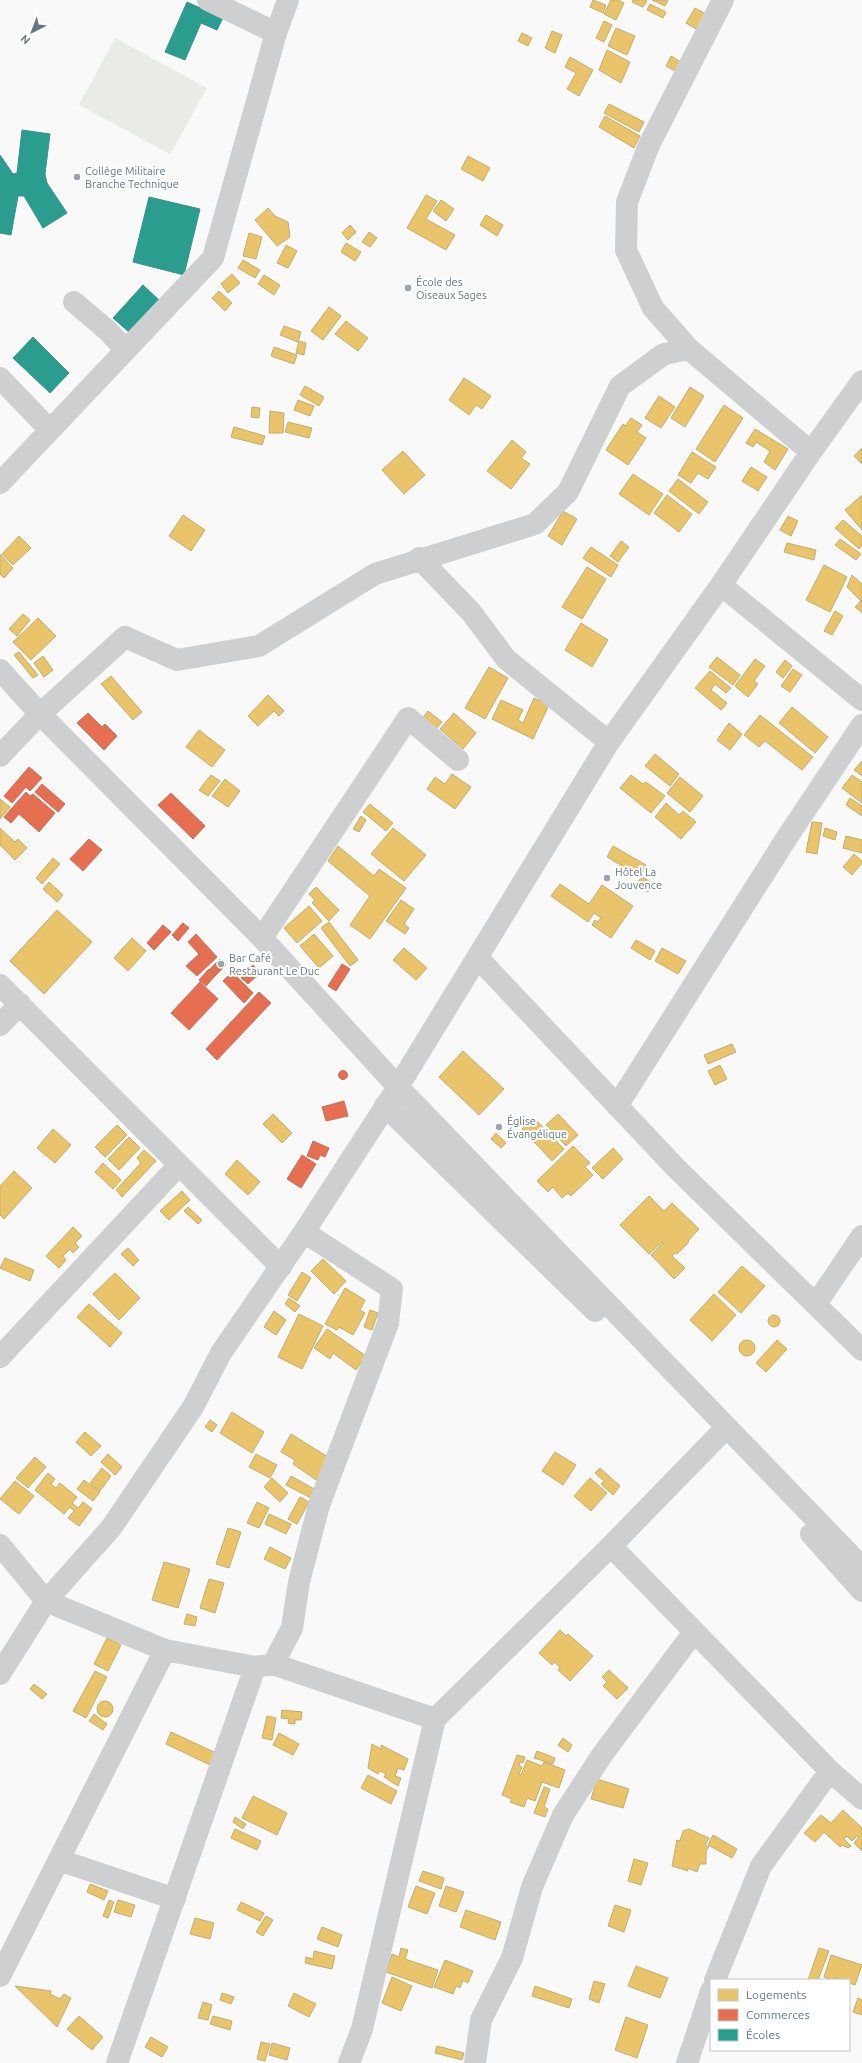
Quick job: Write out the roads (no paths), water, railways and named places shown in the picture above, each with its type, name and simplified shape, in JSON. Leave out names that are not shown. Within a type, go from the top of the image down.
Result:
[{"type":"street","points":[[208,0],[276,33]]},
{"type":"street","points":[[0,483],[49,429],[213,258],[276,33],[288,0]]},
{"type":"street","points":[[723,0],[649,145],[627,202],[626,250],[653,308],[689,349],[811,452]]},
{"type":"street","points":[[74,302],[108,331],[126,350]]},
{"type":"street","points":[[0,756],[40,714],[125,637],[177,660],[259,646],[375,574],[419,558],[535,524],[568,492],[620,386],[664,354],[689,349]]},
{"type":"street","points":[[0,378],[49,429]]},
{"type":"street","points":[[0,1674],[46,1601],[111,1528],[192,1407],[221,1353],[281,1267],[398,1087],[609,742],[721,585],[811,452],[862,381]]},
{"type":"street","points":[[419,558],[471,612],[506,659],[609,742]]},
{"type":"street","points":[[721,585],[862,700]]},
{"type":"street","points":[[0,670],[40,714],[262,938],[398,1087],[862,1567]]},
{"type":"street","points":[[262,938],[408,718],[458,760]]},
{"type":"street","points":[[617,1106],[786,839],[862,725]]},
{"type":"street","points":[[478,958],[676,1168],[862,1350]]},
{"type":"street","points":[[0,985],[281,1267]]},
{"type":"street","points":[[0,1025],[20,1004]]},
{"type":"street","points":[[385,1106],[720,1434],[862,1591]]},
{"type":"street","points":[[0,1357],[179,1165]]},
{"type":"street","points":[[117,2063],[175,1899],[264,1665],[292,1628],[300,1582],[318,1505],[388,1323],[392,1289],[304,1232]]},
{"type":"street","points":[[816,1304],[862,1236]]},
{"type":"street","points":[[349,2063],[362,2029],[435,1718],[611,1546],[720,1434]]},
{"type":"street","points":[[0,1545],[46,1601],[165,1650],[264,1665],[435,1718]]},
{"type":"street","points":[[611,1546],[830,1771],[862,1799]]},
{"type":"street","points":[[475,2063],[481,2020],[512,1958],[532,1888],[563,1815],[602,1755],[694,1632]]},
{"type":"street","points":[[0,1976],[165,1650]]},
{"type":"street","points":[[715,1979],[761,1866],[830,1771]]},
{"type":"street","points":[[59,1860],[175,1899]]},
{"type":"street","points":[[687,2063],[710,1993]]},
{"type":"place","name":"Collège Militaire Branche Technique","points":[[77,177]]},
{"type":"place","name":"École des Oiseaux Sages","points":[[408,288]]},
{"type":"place","name":"Hôtel La Jouvence","points":[[607,878]]},
{"type":"place","name":"Bar Café Restaurant Le Duc","points":[[221,964]]},
{"type":"place","name":"Église Évangélique","points":[[499,1127]]}]
